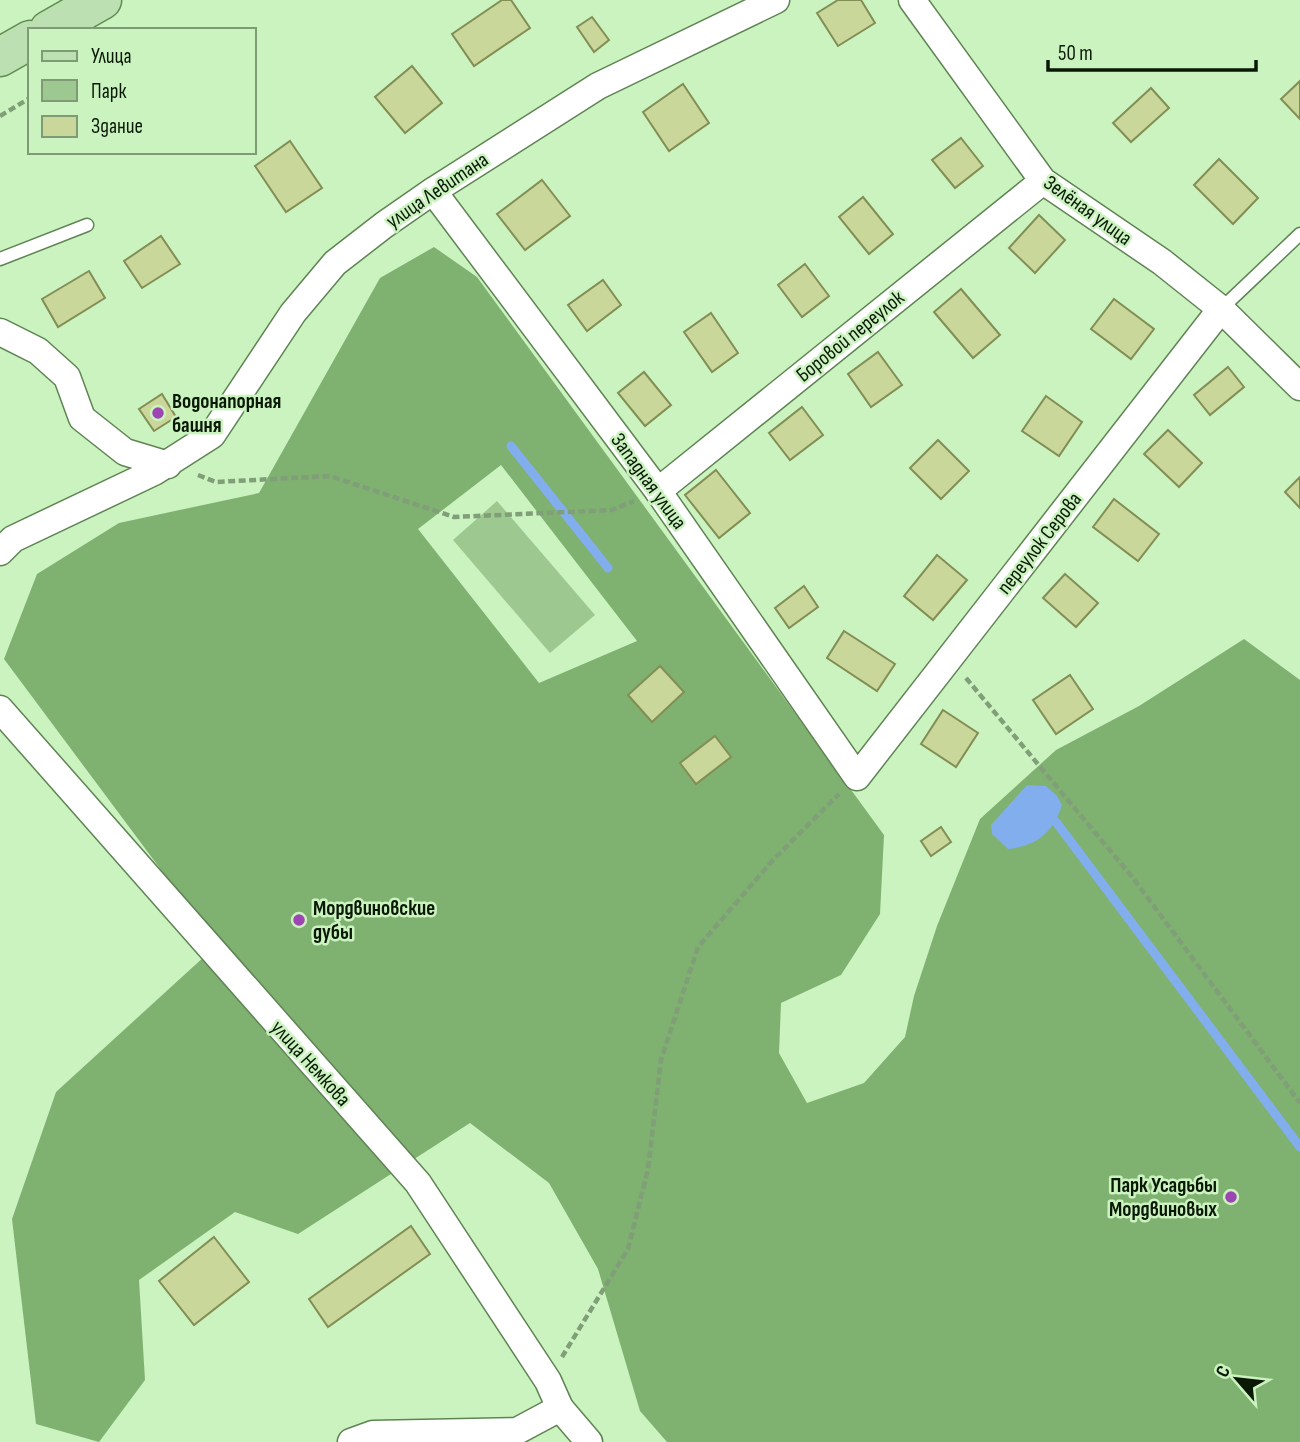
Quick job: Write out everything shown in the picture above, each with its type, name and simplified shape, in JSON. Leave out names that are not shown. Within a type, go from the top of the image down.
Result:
[{"type":"main road","points":[[53,28],[102,0]]},
{"type":"main road","points":[[0,57],[28,41]]},
{"type":"street","name":"улица Левитана","points":[[6,546],[168,465],[212,435],[293,313],[335,263],[433,191],[598,86],[776,0]]},
{"type":"street","name":"Зелёная улица","points":[[912,0],[1043,181],[1162,262],[1221,309],[1300,387]]},
{"type":"street","name":"Боровой переулок","points":[[658,491],[1043,181]]},
{"type":"street","name":"Западная улица","points":[[433,191],[658,491],[857,777]]},
{"type":"street","name":"переулок Серова","points":[[857,777],[1221,309]]},
{"type":"street","points":[[0,332],[38,351],[67,377],[82,418],[125,452],[168,465]]},
{"type":"street","name":"улица Немкова","points":[[0,709],[418,1183],[548,1381],[560,1408],[589,1442]]},
{"type":"street","points":[[351,1442],[373,1434],[516,1431],[560,1408]]},
{"type":"lane","points":[[0,259],[87,225]]},
{"type":"lane","points":[[1221,309],[1300,234]]},
{"type":"path","points":[[0,116],[28,99]]},
{"type":"path","points":[[168,465],[216,482],[330,476],[454,517],[612,510],[658,491]]},
{"type":"path","points":[[949,658],[1133,878],[1300,1103]]},
{"type":"path","points":[[548,1381],[628,1249],[648,1169],[661,1060],[698,947],[773,860],[857,777]]},
{"type":"green space","points":[[434,247],[477,277],[884,835],[880,914],[841,975],[781,1003],[779,1053],[807,1103],[864,1083],[905,1037],[914,996],[937,926],[980,819],[1056,750],[1139,706],[1244,639],[1300,680],[1300,1442],[667,1442],[640,1411],[598,1269],[549,1183],[470,1123],[298,1234],[235,1212],[139,1280],[145,1380],[99,1442],[36,1424],[12,1219],[56,1092],[217,945],[4,659],[37,574],[119,523],[259,493],[380,278]],"holes":[[[501,465],[637,641],[539,683],[418,529]]]},
{"type":"green space","points":[[497,501],[595,615],[550,653],[453,540]]},
{"type":"water","points":[[1027,785],[1046,786],[1062,805],[1054,823],[1042,836],[1027,845],[1008,849],[992,834],[991,825]]},
{"type":"building","points":[[502,0],[511,0],[530,28],[474,66],[452,34]]},
{"type":"building","points":[[838,0],[861,0],[875,23],[838,46],[817,13]]},
{"type":"building","points":[[592,17],[609,40],[594,52],[577,27]]},
{"type":"building","points":[[412,66],[442,103],[405,133],[375,97]]},
{"type":"building","points":[[1300,81],[1300,119],[1281,99]]},
{"type":"building","points":[[683,84],[709,123],[669,151],[643,112]]},
{"type":"building","points":[[1151,88],[1169,108],[1131,142],[1113,123]]},
{"type":"building","points":[[961,138],[983,166],[955,188],[932,160]]},
{"type":"building","points":[[290,141],[322,188],[286,212],[255,166]]},
{"type":"building","points":[[1219,159],[1258,198],[1233,224],[1194,185]]},
{"type":"building","points":[[542,180],[570,216],[525,250],[497,214]]},
{"type":"building","points":[[863,197],[893,234],[869,254],[839,217]]},
{"type":"building","points":[[1039,215],[1065,240],[1035,273],[1009,248]]},
{"type":"building","points":[[161,236],[180,264],[142,288],[124,261]]},
{"type":"building","points":[[805,264],[829,296],[802,317],[778,285]]},
{"type":"building","points":[[89,271],[105,298],[58,327],[42,299]]},
{"type":"building","points":[[603,280],[621,305],[587,331],[568,305]]},
{"type":"building","points":[[961,289],[1000,335],[973,358],[934,312]]},
{"type":"building","points":[[1114,299],[1154,329],[1131,359],[1091,329]]},
{"type":"building","points":[[711,313],[738,353],[712,372],[684,332]]},
{"type":"building","points":[[878,352],[902,385],[871,407],[848,374]]},
{"type":"building","points":[[1228,367],[1244,387],[1210,415],[1194,395]]},
{"type":"building","points":[[644,372],[671,405],[645,426],[618,393]]},
{"type":"building","name":"Водонапорная башня","points":[[162,394],[176,417],[154,431],[139,409]]},
{"type":"building","points":[[1046,396],[1082,422],[1059,456],[1022,431]]},
{"type":"building","points":[[802,407],[823,435],[790,460],[769,433]]},
{"type":"building","points":[[1168,430],[1202,463],[1179,487],[1144,454]]},
{"type":"building","points":[[938,440],[969,471],[941,499],[910,468]]},
{"type":"building","points":[[716,470],[750,513],[719,538],[685,495]]},
{"type":"building","points":[[1300,477],[1300,508],[1285,492]]},
{"type":"building","points":[[1114,499],[1159,534],[1138,561],[1093,527]]},
{"type":"building","points":[[937,555],[967,580],[933,620],[904,596]]},
{"type":"building","points":[[1065,574],[1098,603],[1076,627],[1043,598]]},
{"type":"building","points":[[804,586],[818,607],[789,628],[775,608]]},
{"type":"building","points":[[844,631],[895,664],[877,691],[827,658]]},
{"type":"building","points":[[660,666],[684,692],[652,722],[628,695]]},
{"type":"building","points":[[1070,675],[1093,709],[1056,734],[1033,700]]},
{"type":"building","points":[[943,710],[978,733],[956,767],[921,744]]},
{"type":"building","points":[[715,736],[731,757],[696,784],[680,763]]},
{"type":"building","points":[[941,827],[951,842],[931,856],[921,841]]},
{"type":"building","points":[[411,1226],[430,1254],[328,1327],[309,1299]]},
{"type":"building","points":[[214,1237],[249,1282],[194,1325],[159,1281]]},
{"type":"waterway","points":[[511,446],[608,568]]},
{"type":"waterway","points":[[1056,822],[1300,1147]]},
{"type":"place","name":"Водонапорная башня","points":[[158,413]]},
{"type":"place","name":"Мордвиновские дубы","points":[[299,920]]},
{"type":"place","name":"Парк Усадьбы Мордвиновых","points":[[1231,1197]]}]
